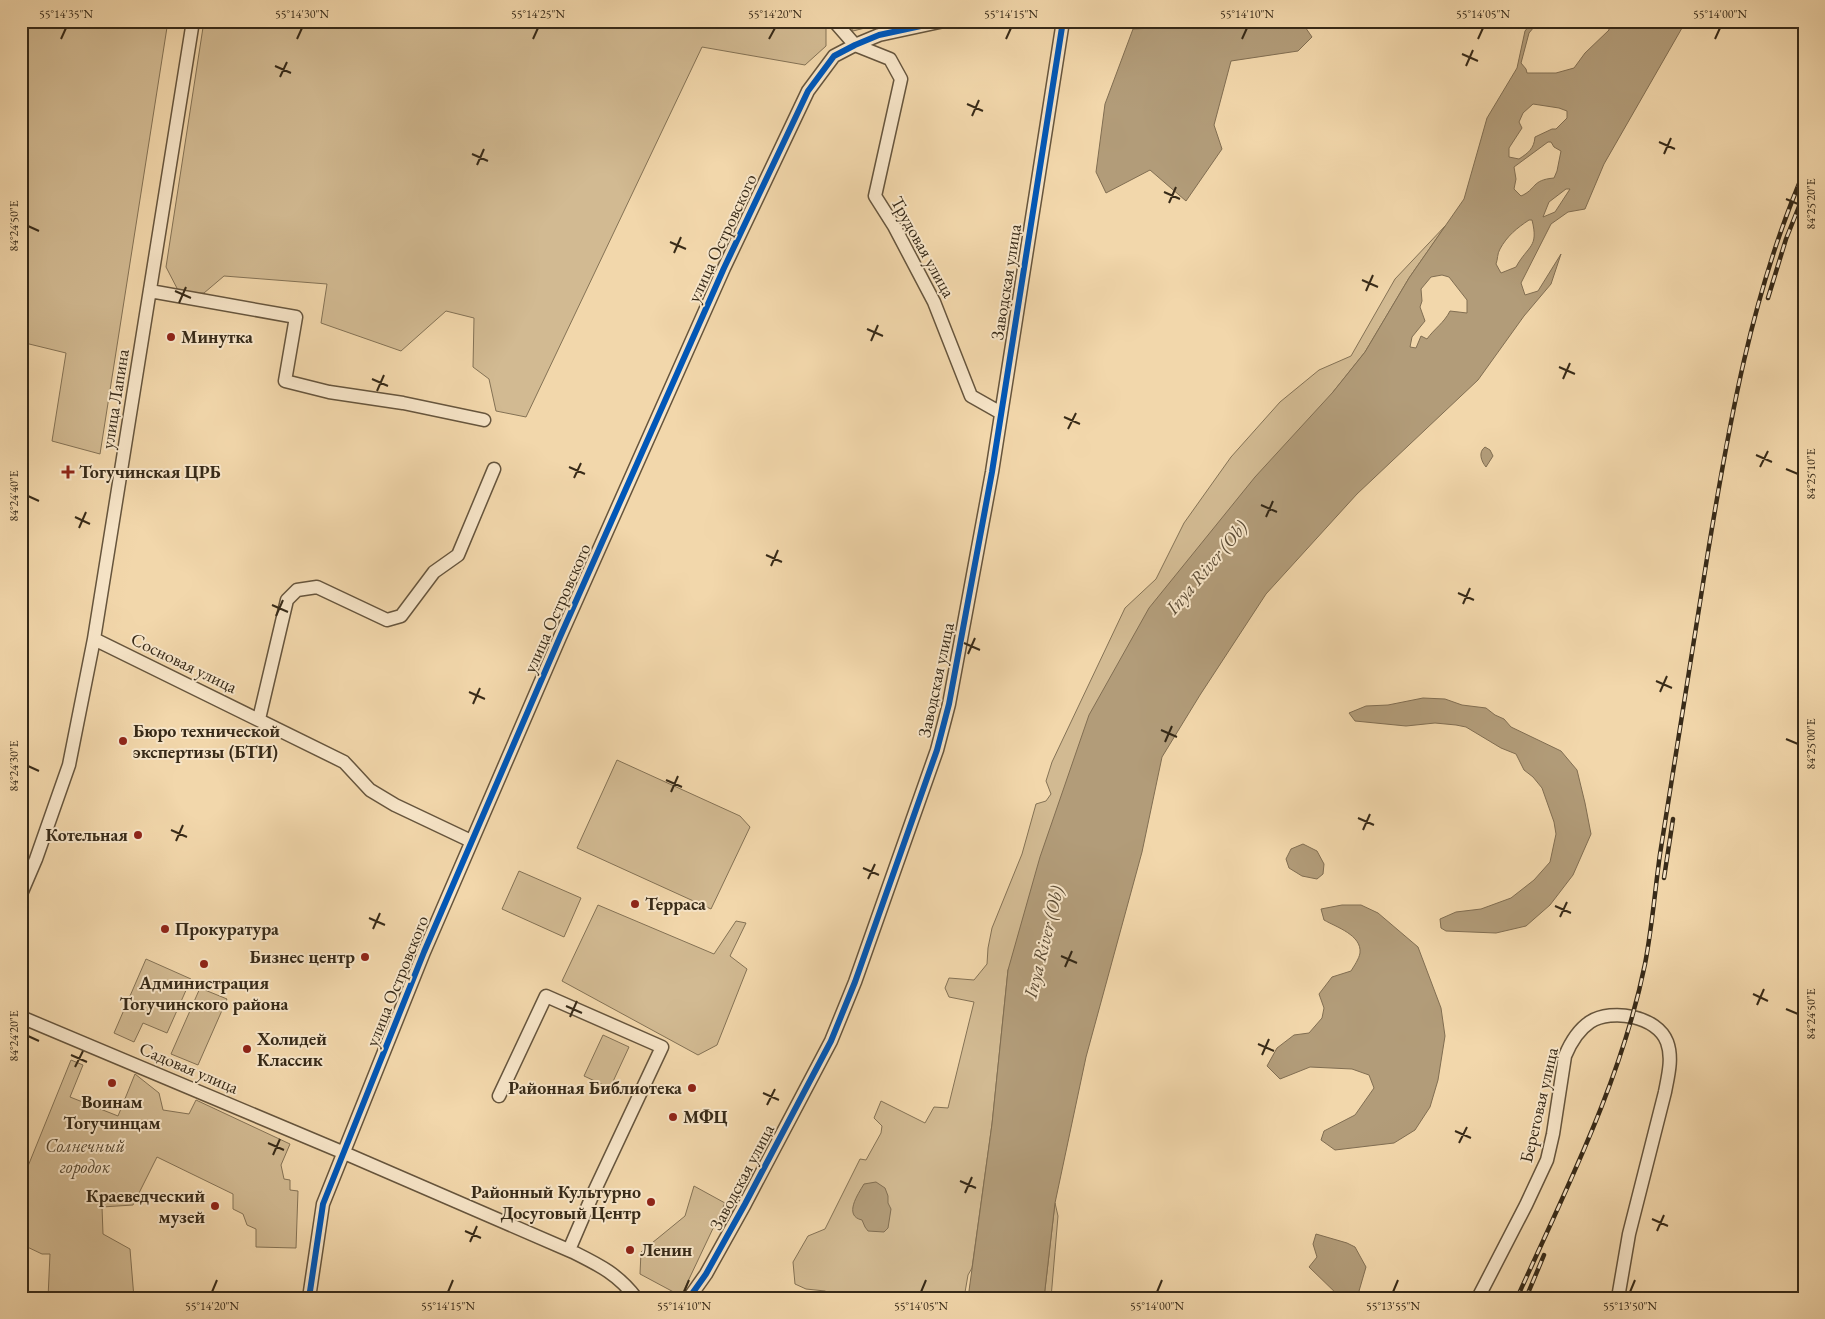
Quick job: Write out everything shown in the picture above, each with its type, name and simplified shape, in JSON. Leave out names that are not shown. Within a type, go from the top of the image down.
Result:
[{"type":"street","name":"улица Лапина","points":[[21,894],[36,859],[69,765],[94,639],[193,21]]},
{"type":"street","points":[[834,21],[855,45]]},
{"type":"street","name":"улица Островского","points":[[309,1298],[323,1204],[342,1152],[471,841],[568,618],[724,268],[808,91],[834,56],[855,45],[879,35],[944,21]]},
{"type":"street","name":"Заводская улица","points":[[689,1298],[706,1274],[818,1068],[848,999],[871,938],[936,750],[949,704],[992,472],[1063,21]]},
{"type":"street","name":"Трудовая улица","points":[[855,45],[890,59],[902,79],[875,196],[894,226],[934,302],[971,396],[1001,413]]},
{"type":"street","points":[[150,291],[296,317],[285,381],[328,392],[403,403],[484,420]]},
{"type":"street","points":[[259,719],[287,600],[298,590],[317,587],[387,620],[401,616],[434,572],[458,556],[494,469]]},
{"type":"street","name":"Сосновая улица","points":[[94,639],[344,762],[370,790],[395,805],[471,841]]},
{"type":"street","points":[[499,1096],[546,996],[662,1047],[593,1194],[569,1250]]},
{"type":"street","name":"Береговая улица","points":[[1478,1298],[1529,1198],[1546,1160],[1553,1134],[1565,1056],[1581,1030],[1590,1022],[1599,1018],[1618,1016],[1637,1018],[1652,1025],[1661,1032],[1667,1042],[1670,1053],[1669,1073],[1665,1092],[1629,1234],[1618,1298]]},
{"type":"street","name":"Садовая улица","points":[[21,1017],[569,1250],[600,1265],[625,1283],[636,1298]]},
{"type":"green space","points":[[21,21],[168,21],[100,454],[52,441],[66,353],[21,342]]},
{"type":"green space","points":[[204,21],[820,21],[826,28],[826,46],[805,65],[702,47],[526,417],[496,411],[489,379],[473,367],[474,318],[446,311],[401,351],[321,323],[327,284],[224,276],[204,293],[180,294],[166,267]]},
{"type":"green space","points":[[847,21],[893,21],[853,31]]},
{"type":"green space","points":[[1446,225],[1409,278],[1365,352],[1333,392],[1008,970],[992,1124],[972,1268],[968,1275],[964,1298],[837,1298],[825,1291],[806,1289],[795,1284],[793,1262],[808,1236],[825,1229],[860,1159],[866,1160],[881,1133],[882,1126],[874,1118],[881,1101],[925,1123],[934,1107],[948,1108],[974,1002],[949,997],[945,988],[949,978],[974,980],[987,964],[992,928],[1022,854],[1036,804],[1046,801],[1051,794],[1046,781],[1052,762],[1125,608],[1156,579],[1184,523],[1231,457],[1280,402],[1319,370],[1351,356],[1395,279]]},
{"type":"green space","points":[[617,760],[740,816],[750,827],[711,909],[577,848]]},
{"type":"green space","points":[[519,871],[581,898],[564,937],[502,909]]},
{"type":"green space","points":[[598,905],[714,954],[736,921],[746,923],[730,956],[747,969],[717,1045],[698,1055],[562,981]]},
{"type":"green space","points":[[146,959],[191,979],[167,1033],[143,1023],[134,1042],[114,1033]]},
{"type":"green space","points":[[200,988],[227,999],[198,1065],[171,1054]]},
{"type":"green space","points":[[603,1035],[629,1047],[610,1088],[584,1076]]},
{"type":"green space","name":"Солнечный городок","points":[[71,1060],[83,1065],[70,1097],[118,1116],[135,1074],[159,1093],[163,1110],[189,1114],[196,1100],[290,1144],[281,1165],[284,1179],[290,1180],[290,1190],[298,1191],[296,1248],[256,1247],[256,1229],[247,1225],[243,1214],[233,1209],[233,1194],[157,1157],[133,1205],[102,1207],[103,1234],[130,1249],[134,1298],[48,1298],[50,1254],[42,1254],[21,1244],[21,1175],[24,1176]]},
{"type":"green space","points":[[694,1186],[725,1203],[681,1296],[640,1274],[641,1252],[685,1216]]},
{"type":"green space","points":[[1055,1203],[1058,1216],[1051,1298],[1044,1298]]},
{"type":"water","points":[[1201,21],[1301,21],[1312,37],[1298,51],[1231,61],[1214,125],[1222,149],[1186,201],[1150,170],[1106,193],[1096,172],[1105,104],[1133,29],[1197,26]]},
{"type":"water","name":"Inya River (Ob)","points":[[1533,21],[1539,21],[1529,33],[1521,63],[1527,73],[1556,73],[1574,68],[1585,53],[1609,30],[1608,21],[1686,21],[1604,164],[1585,209],[1568,212],[1551,224],[1521,283],[1525,295],[1538,291],[1561,254],[1551,284],[1524,316],[1478,380],[1357,494],[1266,594],[1162,757],[1142,852],[1086,1057],[1055,1203],[1044,1298],[968,1298],[992,1124],[1008,970],[1040,857],[1089,715],[1149,608],[1255,477],[1333,392],[1365,352],[1409,278],[1464,199],[1487,118],[1517,68],[1525,31]],"holes":[[[1533,104],[1567,111],[1567,118],[1556,129],[1535,137],[1530,150],[1519,159],[1509,157],[1509,148],[1522,128],[1519,122],[1523,113]],[[1548,142],[1551,142],[1554,147],[1561,151],[1554,178],[1541,181],[1521,196],[1514,189],[1516,179],[1514,167]],[[1566,189],[1570,189],[1555,212],[1543,217],[1549,202]],[[1532,220],[1534,236],[1531,246],[1516,267],[1501,273],[1496,264],[1499,251],[1509,236],[1520,226]],[[1442,275],[1449,277],[1467,300],[1467,313],[1450,311],[1427,339],[1421,336],[1416,348],[1410,347],[1412,337],[1425,321],[1420,307],[1422,301],[1421,289],[1431,277]]]},
{"type":"water","points":[[1485,447],[1490,450],[1493,456],[1486,467],[1481,457]]},
{"type":"water","points":[[1423,698],[1445,699],[1462,705],[1486,708],[1504,719],[1511,727],[1561,751],[1577,770],[1591,834],[1573,875],[1550,905],[1526,926],[1496,933],[1446,931],[1441,928],[1440,919],[1456,912],[1481,909],[1511,898],[1534,880],[1550,862],[1556,834],[1554,822],[1542,788],[1524,770],[1516,754],[1501,748],[1466,727],[1435,723],[1406,726],[1355,721],[1349,713],[1366,706],[1388,705]]},
{"type":"water","points":[[1303,844],[1317,851],[1324,864],[1323,874],[1317,879],[1302,876],[1289,868],[1286,859],[1291,849]]},
{"type":"water","points":[[1342,905],[1361,905],[1378,913],[1418,947],[1441,1008],[1445,1036],[1438,1080],[1430,1107],[1415,1130],[1394,1143],[1335,1150],[1321,1140],[1324,1131],[1355,1115],[1374,1088],[1369,1075],[1352,1069],[1310,1067],[1280,1079],[1267,1066],[1277,1048],[1294,1035],[1309,1033],[1322,1018],[1324,1008],[1319,994],[1332,977],[1351,971],[1358,960],[1360,947],[1353,936],[1324,920],[1321,909]]},
{"type":"water","points":[[876,1182],[885,1188],[891,1209],[888,1228],[884,1232],[868,1231],[862,1220],[856,1218],[853,1214],[854,1204],[864,1184]]},
{"type":"water","points":[[1316,1234],[1355,1247],[1366,1267],[1357,1298],[1341,1298],[1309,1267],[1317,1257],[1313,1244]]},
{"type":"railway","points":[[1517,1298],[1573,1176],[1607,1093],[1635,1008],[1652,923],[1660,854],[1708,552],[1734,407],[1756,311],[1770,264],[1804,172]]},
{"type":"railway","points":[[1768,298],[1786,239],[1804,194]]},
{"type":"railway","points":[[1664,878],[1673,819]]},
{"type":"railway","points":[[1526,1298],[1544,1255]]},
{"type":"railway","points":[[1540,1298],[1541,1294]]},
{"type":"cycle path","points":[[309,1298],[323,1204],[424,952],[560,637],[724,268],[808,91],[834,56],[855,45],[879,35],[944,21]]},
{"type":"cycle path","points":[[689,1298],[706,1274],[745,1204],[831,1041],[855,982],[937,750],[949,704],[992,472],[1063,21]]},
{"type":"place","name":"Минутка","points":[[171,337]]},
{"type":"place","name":"Тогучинская ЦРБ","points":[[68,472]]},
{"type":"place","name":"Бюро технической экспертизы (БТИ)","points":[[123,741]]},
{"type":"place","name":"Котельная","points":[[138,835]]},
{"type":"place","name":"Терраса","points":[[635,904]]},
{"type":"place","name":"Прокуратура","points":[[165,929]]},
{"type":"place","name":"Бизнес центр","points":[[365,957]]},
{"type":"place","name":"Администрация Тогучинского района","points":[[204,964]]},
{"type":"place","name":"Холидей Классик","points":[[247,1049]]},
{"type":"place","name":"Воинам Тогучинцам","points":[[112,1083]]},
{"type":"place","name":"Районная Библиотека","points":[[692,1088]]},
{"type":"place","name":"МФЦ","points":[[673,1117]]},
{"type":"place","name":"Районный Культурно Досуговый Центр","points":[[651,1202]]},
{"type":"place","name":"Краеведческий музей","points":[[215,1206]]},
{"type":"place","name":"Ленин","points":[[630,1250]]}]
